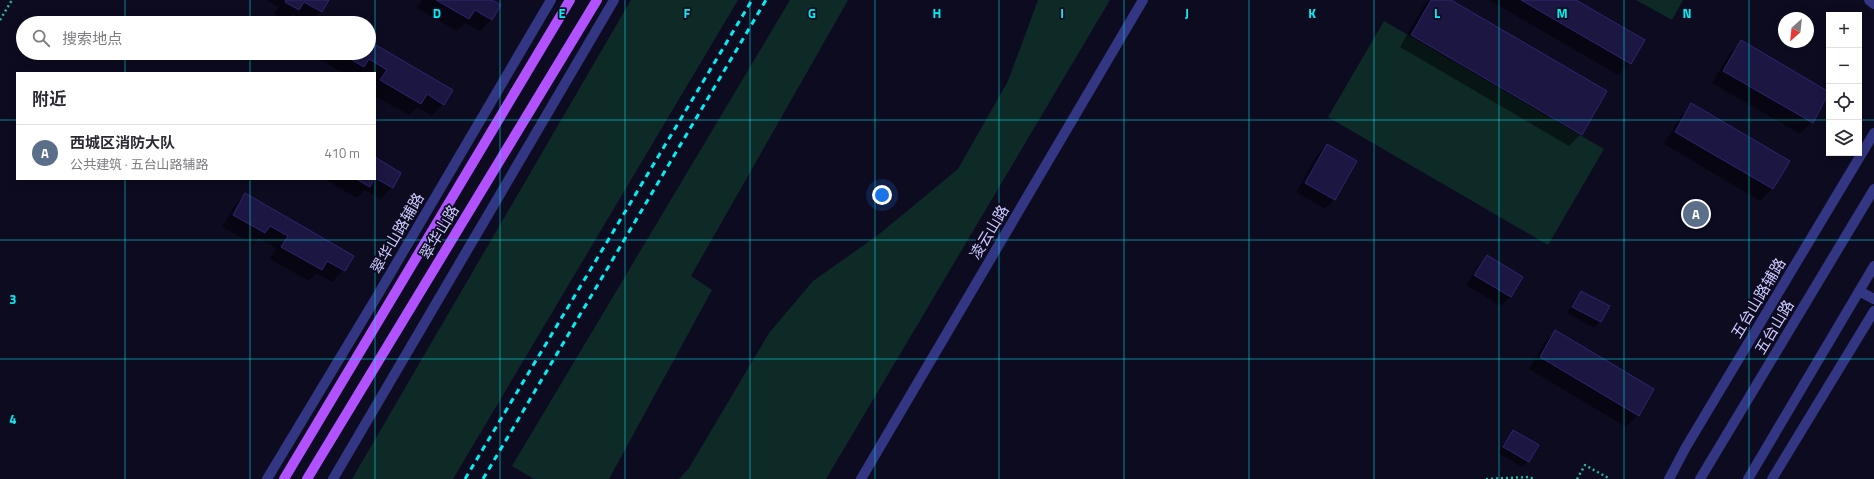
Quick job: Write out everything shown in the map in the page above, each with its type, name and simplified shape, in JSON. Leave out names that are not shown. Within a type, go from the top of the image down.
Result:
[{"type":"main road","name":"翠华山路","points":[[284,479],[570,0]]},
{"type":"main road","name":"翠华山路","points":[[307,479],[597,0]]},
{"type":"street","name":"翠华山路辅路","points":[[267,479],[552,0]]},
{"type":"street","points":[[332,479],[614,0]]},
{"type":"street","name":"凌云山路","points":[[861,479],[1143,0]]},
{"type":"street","points":[[1869,0],[1874,4]]},
{"type":"street","name":"五台山路辅路","points":[[1669,479],[1694,434],[1874,133]]},
{"type":"street","name":"五台山路","points":[[1700,479],[1874,189]]},
{"type":"street","points":[[1748,479],[1874,266]]},
{"type":"street","points":[[1859,290],[1874,299]]},
{"type":"street","points":[[1772,479],[1874,311]]},
{"type":"path","points":[[0,20],[12,0]]},
{"type":"path","points":[[1577,479],[1585,465],[1610,479]]},
{"type":"path","points":[[1486,479],[1529,477],[1534,479]]},
{"type":"green space","points":[[631,0],[738,0],[453,479],[352,479]]},
{"type":"green space","points":[[790,0],[848,0],[691,276],[712,290],[609,479],[534,479],[512,466]]},
{"type":"green space","points":[[1038,0],[1110,0],[826,479],[679,479],[689,468],[769,333],[813,281],[878,235],[958,169],[1008,81]]},
{"type":"green space","points":[[1636,0],[1683,0],[1672,20]]},
{"type":"green space","points":[[1384,21],[1604,149],[1548,245],[1328,117]]},
{"type":"building","points":[[286,0],[329,0],[322,12],[304,2],[299,10],[285,2]]},
{"type":"building","points":[[436,0],[492,0],[501,5],[492,20],[475,10],[469,19]]},
{"type":"building","points":[[1431,0],[1451,0],[1607,91],[1582,135],[1411,35]]},
{"type":"building","points":[[1521,0],[1576,0],[1645,40],[1631,64]]},
{"type":"building","points":[[1741,40],[1826,90],[1826,98],[1813,123],[1723,71]]},
{"type":"building","points":[[376,45],[453,90],[444,105],[427,94],[421,104],[380,80],[387,70],[371,60],[376,60]]},
{"type":"building","points":[[352,60],[368,60],[364,67]]},
{"type":"building","points":[[1691,103],[1790,161],[1773,189],[1675,132]]},
{"type":"building","points":[[1327,144],[1357,161],[1335,200],[1305,183]]},
{"type":"building","points":[[376,158],[401,173],[393,188],[376,179]]},
{"type":"building","points":[[358,180],[374,180],[370,187]]},
{"type":"building","points":[[245,193],[354,256],[345,271],[327,261],[322,270],[281,247],[288,236],[270,226],[265,233],[233,215]]},
{"type":"building","points":[[1487,255],[1523,277],[1511,297],[1474,275]]},
{"type":"building","points":[[1581,291],[1610,306],[1601,322],[1572,307]]},
{"type":"building","points":[[1555,330],[1654,389],[1639,416],[1540,357]]},
{"type":"building","points":[[1513,430],[1539,445],[1529,462],[1503,447]]},
{"type":"railway","points":[[465,479],[752,0]]},
{"type":"railway","points":[[483,479],[766,0]]},
{"type":"place","name":"西城区消防大队","points":[[1696,214]]}]
